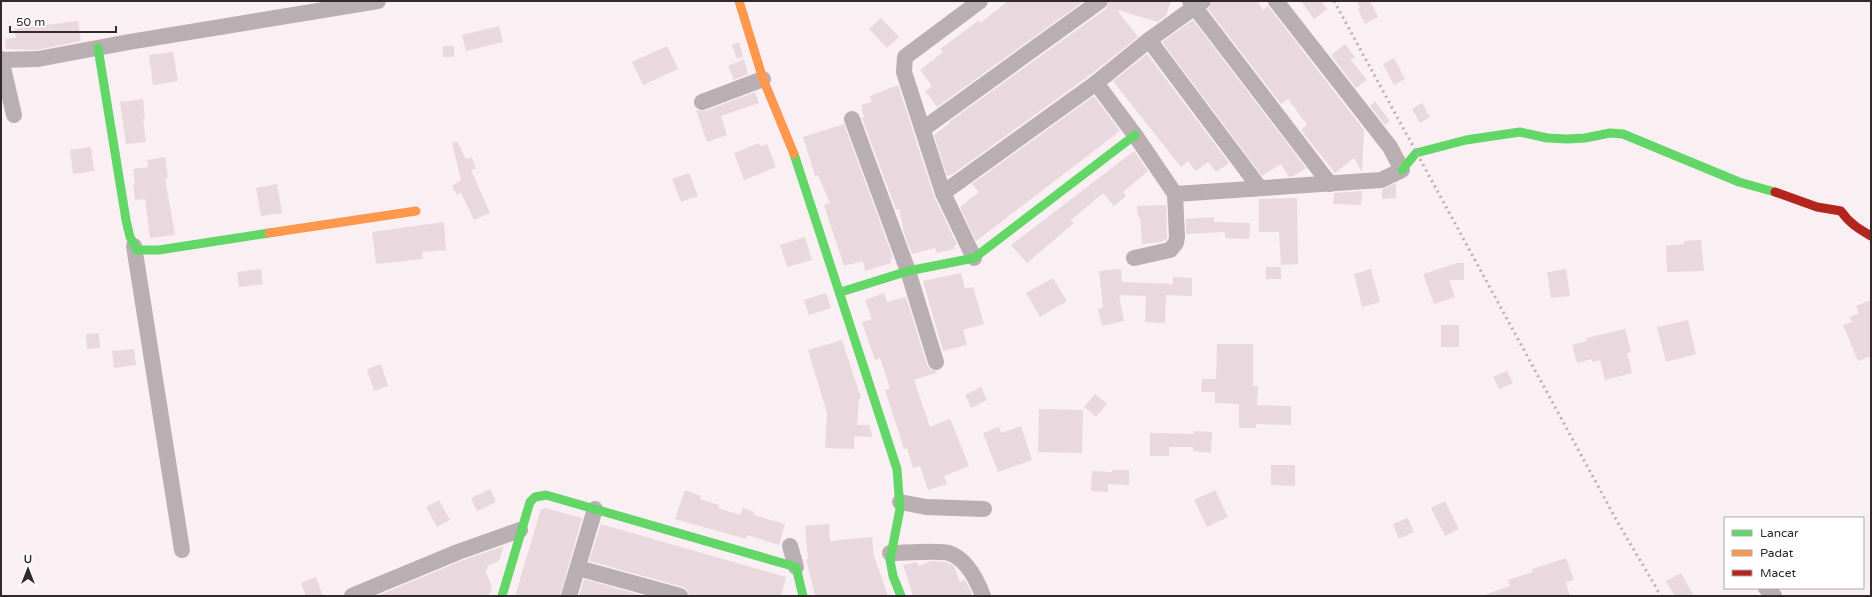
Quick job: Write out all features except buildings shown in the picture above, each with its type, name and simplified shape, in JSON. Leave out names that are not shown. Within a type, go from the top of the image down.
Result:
[{"type":"street","points":[[14,115],[1,59],[38,59],[378,1]]},
{"type":"street","points":[[739,1],[763,79],[797,162],[897,469],[901,487],[900,502],[896,533],[890,553],[892,574],[901,596]]},
{"type":"street","points":[[974,258],[943,193],[904,72],[905,57],[980,1]]},
{"type":"street","points":[[923,129],[1100,1]]},
{"type":"street","points":[[1276,1],[1390,147],[1402,170]]},
{"type":"street","points":[[943,193],[1096,83],[1196,3],[1330,184]]},
{"type":"street","points":[[1149,40],[1259,187]]},
{"type":"street","points":[[98,48],[126,220],[134,246],[182,550]]},
{"type":"street","points":[[702,102],[763,79]]},
{"type":"street","points":[[1096,83],[1135,134],[1175,194],[1177,237],[1174,247],[1170,250],[1134,258]]},
{"type":"street","points":[[852,119],[908,272],[936,362]]},
{"type":"street","points":[[1175,194],[1259,187],[1381,180],[1402,170],[1416,153],[1466,140],[1520,132],[1547,138],[1568,139],[1585,138],[1610,133],[1623,134],[1739,182],[1775,192],[1817,207],[1841,211],[1846,219],[1855,227],[1871,236]]},
{"type":"street","points":[[840,292],[908,272],[974,258],[1135,134]]},
{"type":"street","points":[[134,246],[137,250],[159,250],[416,211]]},
{"type":"street","points":[[502,596],[520,530],[530,502],[539,496],[546,495],[796,567]]},
{"type":"street","points":[[900,502],[926,507],[984,509]]},
{"type":"street","points":[[569,596],[595,510]]},
{"type":"street","points":[[352,596],[458,552],[520,530]]},
{"type":"street","points":[[790,546],[803,596]]},
{"type":"street","points":[[890,553],[949,553],[969,569],[983,596]]},
{"type":"street","points":[[578,568],[680,596]]},
{"type":"railway","points":[[1334,1],[1617,521],[1661,596]]},
{"type":"traffic: fast","points":[[98,48],[126,220],[130,237],[137,250],[159,250],[269,233]]},
{"type":"traffic: fast","points":[[1402,170],[1416,153],[1466,140],[1520,132],[1547,138],[1568,139],[1585,138],[1610,133],[1623,134],[1739,182],[1775,192]]},
{"type":"traffic: fast","points":[[841,292],[908,271],[974,258],[1135,135]]},
{"type":"traffic: fast","points":[[794,154],[897,469],[900,509],[890,560],[893,576],[901,596]]},
{"type":"traffic: fast","points":[[502,596],[530,502],[535,497],[546,495],[796,567],[803,596]]},
{"type":"traffic: slow","points":[[739,1],[763,79],[794,154]]},
{"type":"traffic: slow","points":[[269,233],[416,211]]},
{"type":"traffic: jam","points":[[1775,192],[1817,207],[1841,211],[1858,228],[1871,236]]}]
